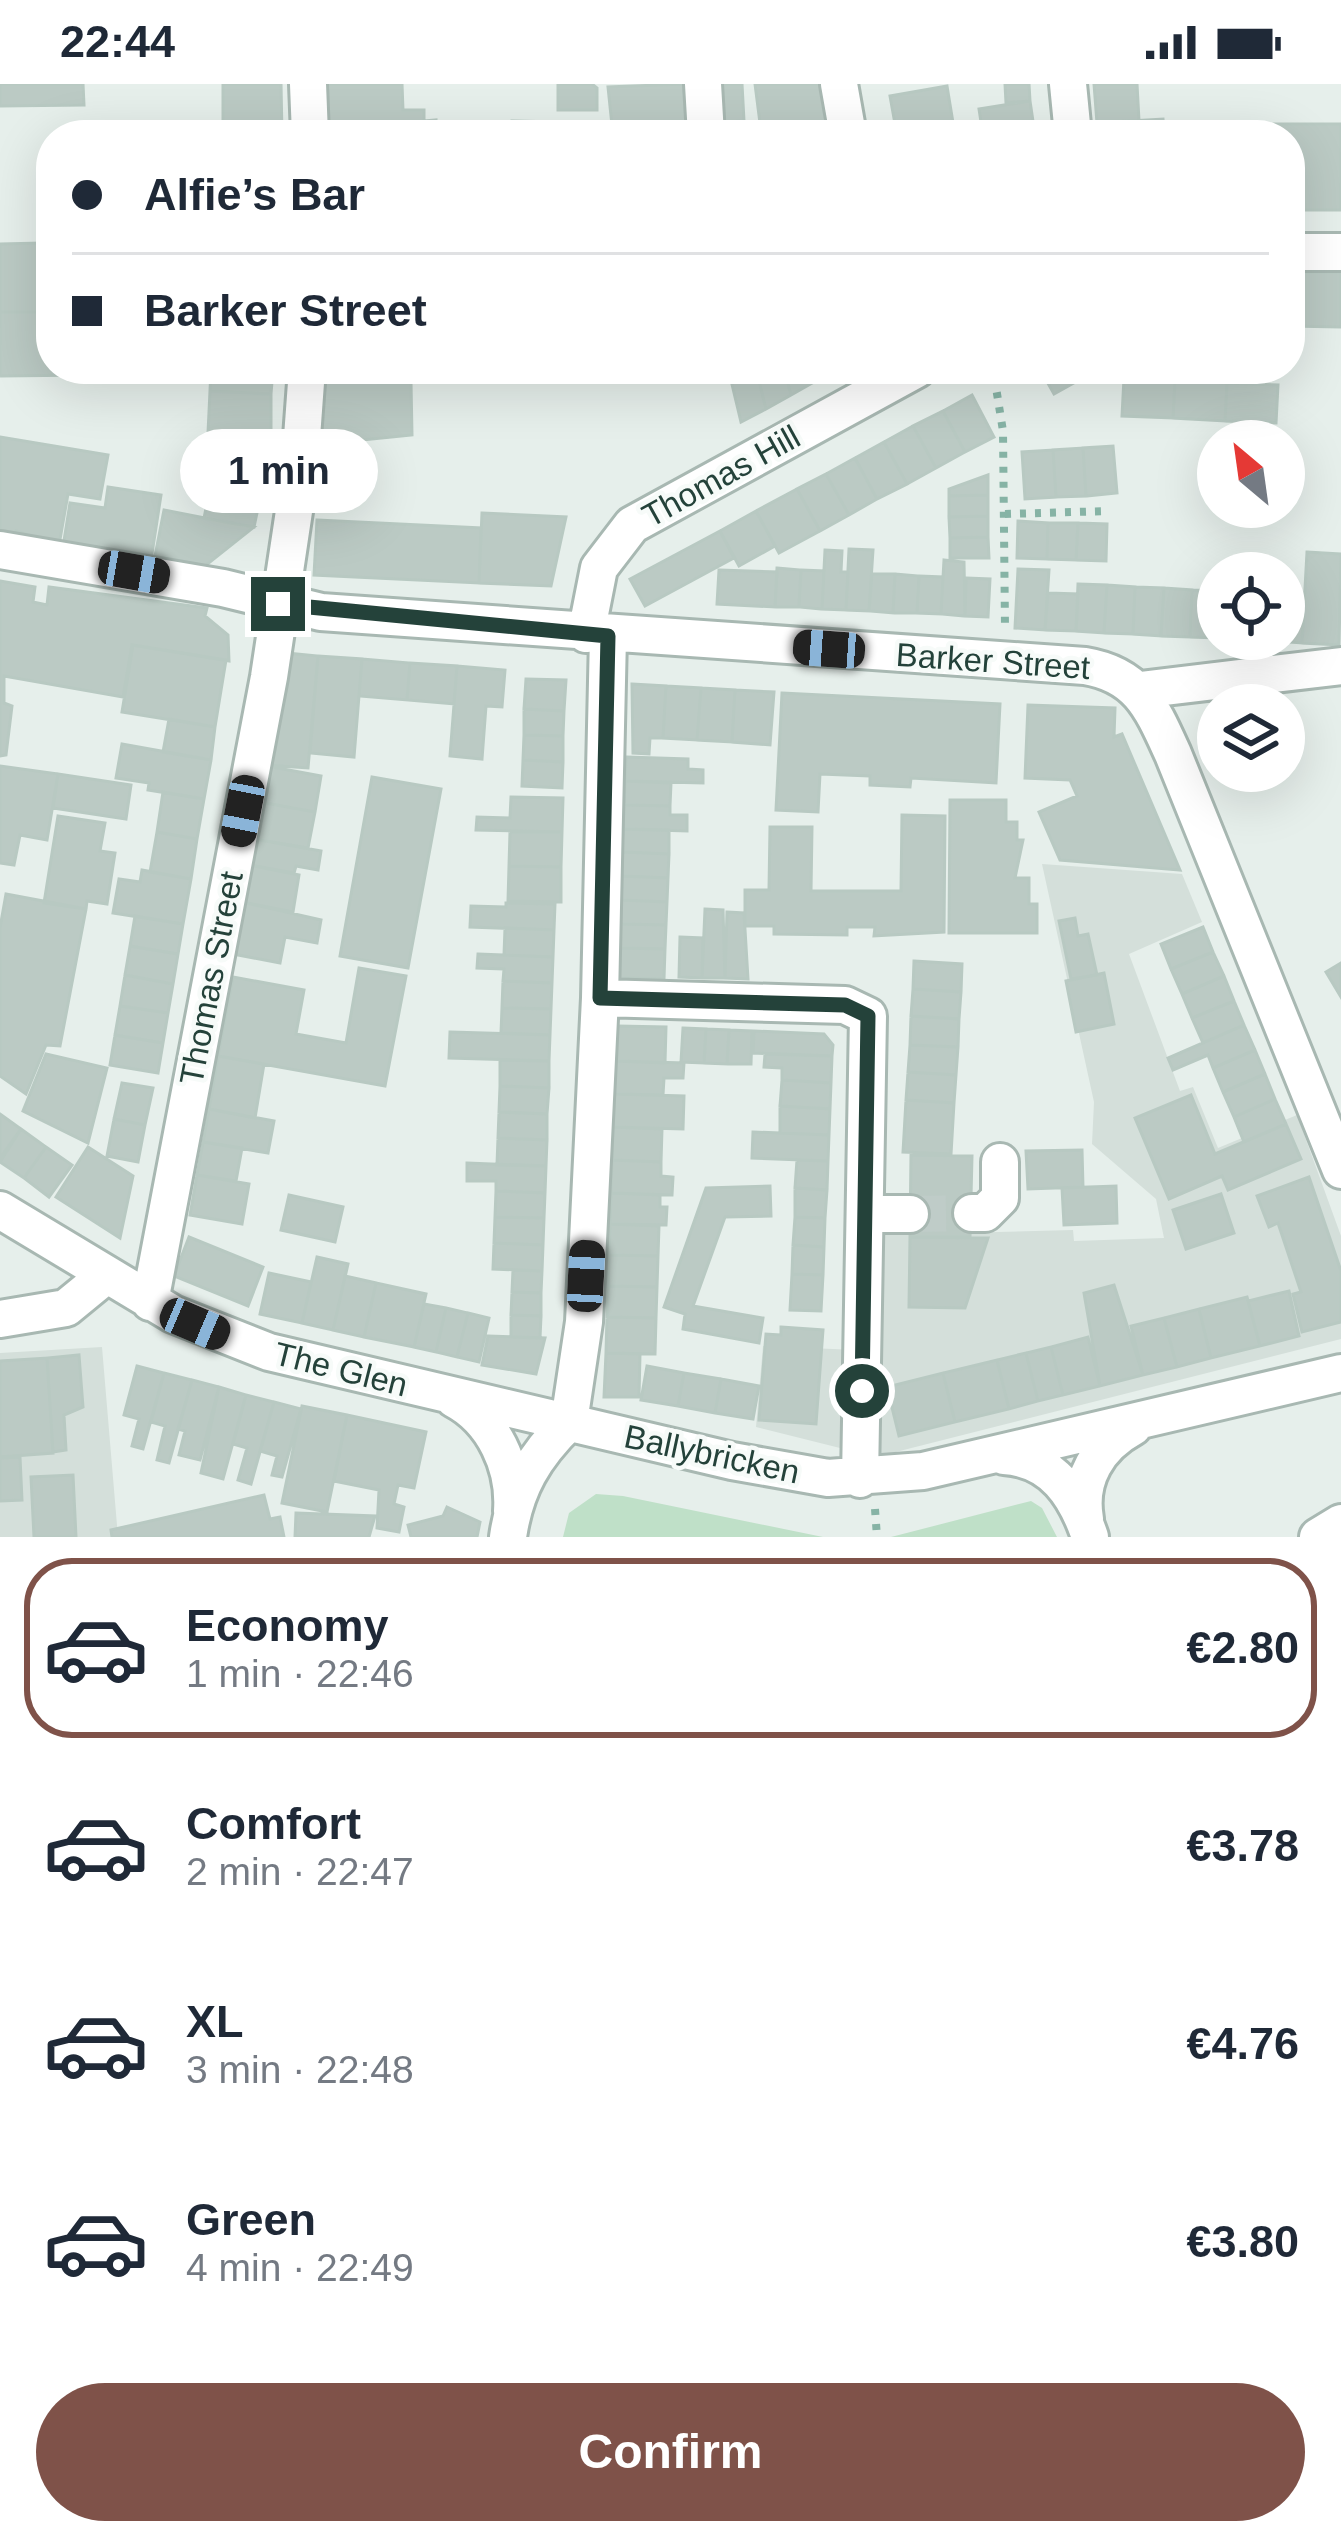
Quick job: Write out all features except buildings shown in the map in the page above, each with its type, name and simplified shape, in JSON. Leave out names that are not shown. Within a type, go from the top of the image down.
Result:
[{"type":"street","points":[[308,84],[309,120]]},
{"type":"street","points":[[703,84],[705,120]]},
{"type":"street","points":[[839,84],[845,120]]},
{"type":"street","points":[[1068,84],[1072,120]]},
{"type":"street","points":[[1305,252],[1341,252]]},
{"type":"street","name":"Thomas Street","points":[[150,1302],[278,604],[298,478],[306,384]]},
{"type":"street","name":"Thomas Hill","points":[[569,1422],[584,1322],[600,998],[599,568],[632,525],[890,384]]},
{"type":"street","name":"Barker Street","points":[[0,550],[223,588],[278,604],[597,635],[1106,669],[1140,690],[1341,666]]},
{"type":"street","points":[[1140,690],[1173,754],[1341,1170]]},
{"type":"street","points":[[600,998],[845,1005],[868,1016],[860,1479]]},
{"type":"street","points":[[972,1213],[986,1213],[1000,1198],[1000,1162]]},
{"type":"street","name":"The Glen","points":[[0,1210],[150,1302],[269,1352],[569,1422]]},
{"type":"street","points":[[866,1214],[910,1214]]},
{"type":"street","points":[[0,1319],[56,1312],[83,1298],[105,1276]]},
{"type":"street","name":"Ballybricken","points":[[569,1422],[782,1472],[860,1479],[1148,1421],[1341,1373]]},
{"type":"street","name":"The Glen","points":[[448,1396],[479,1417],[494,1438],[512,1484],[510,1524]]},
{"type":"street","name":"Ballybricken","points":[[1088,1530],[1083,1497],[1095,1460],[1124,1432],[1148,1421]]},
{"type":"street","points":[[510,1524],[531,1465],[569,1422]]},
{"type":"street","name":"Ballybricken","points":[[988,1456],[1012,1456],[1041,1466],[1070,1490],[1088,1530]]},
{"type":"street","points":[[1318,1537],[1341,1523]]},
{"type":"path","points":[[996,384],[1004,431],[1006,660]]},
{"type":"path","points":[[1005,514],[1108,511]]},
{"type":"shaded area","points":[[1042,864],[1182,874],[1202,922],[1129,954],[1180,1091],[1193,1087],[1218,1148],[1297,1115],[1341,1236],[1341,1339],[876,1457],[756,1427],[763,1346],[879,1351],[881,1235],[1073,1230],[1074,1241],[1164,1238],[1156,1199],[1092,1144],[1094,1102]]},
{"type":"shaded area","points":[[102,1347],[118,1537],[0,1537],[0,1353]]},
{"type":"green space","points":[[596,1494],[823,1537],[563,1537],[569,1513]]},
{"type":"green space","points":[[1031,1501],[1042,1508],[1057,1537],[891,1537]]},
{"type":"tunnel","points":[[910,1214],[972,1213]]},
{"type":"route","points":[[278,604],[321,612],[608,636],[600,998],[845,1005],[868,1016],[862,1391]]}]
